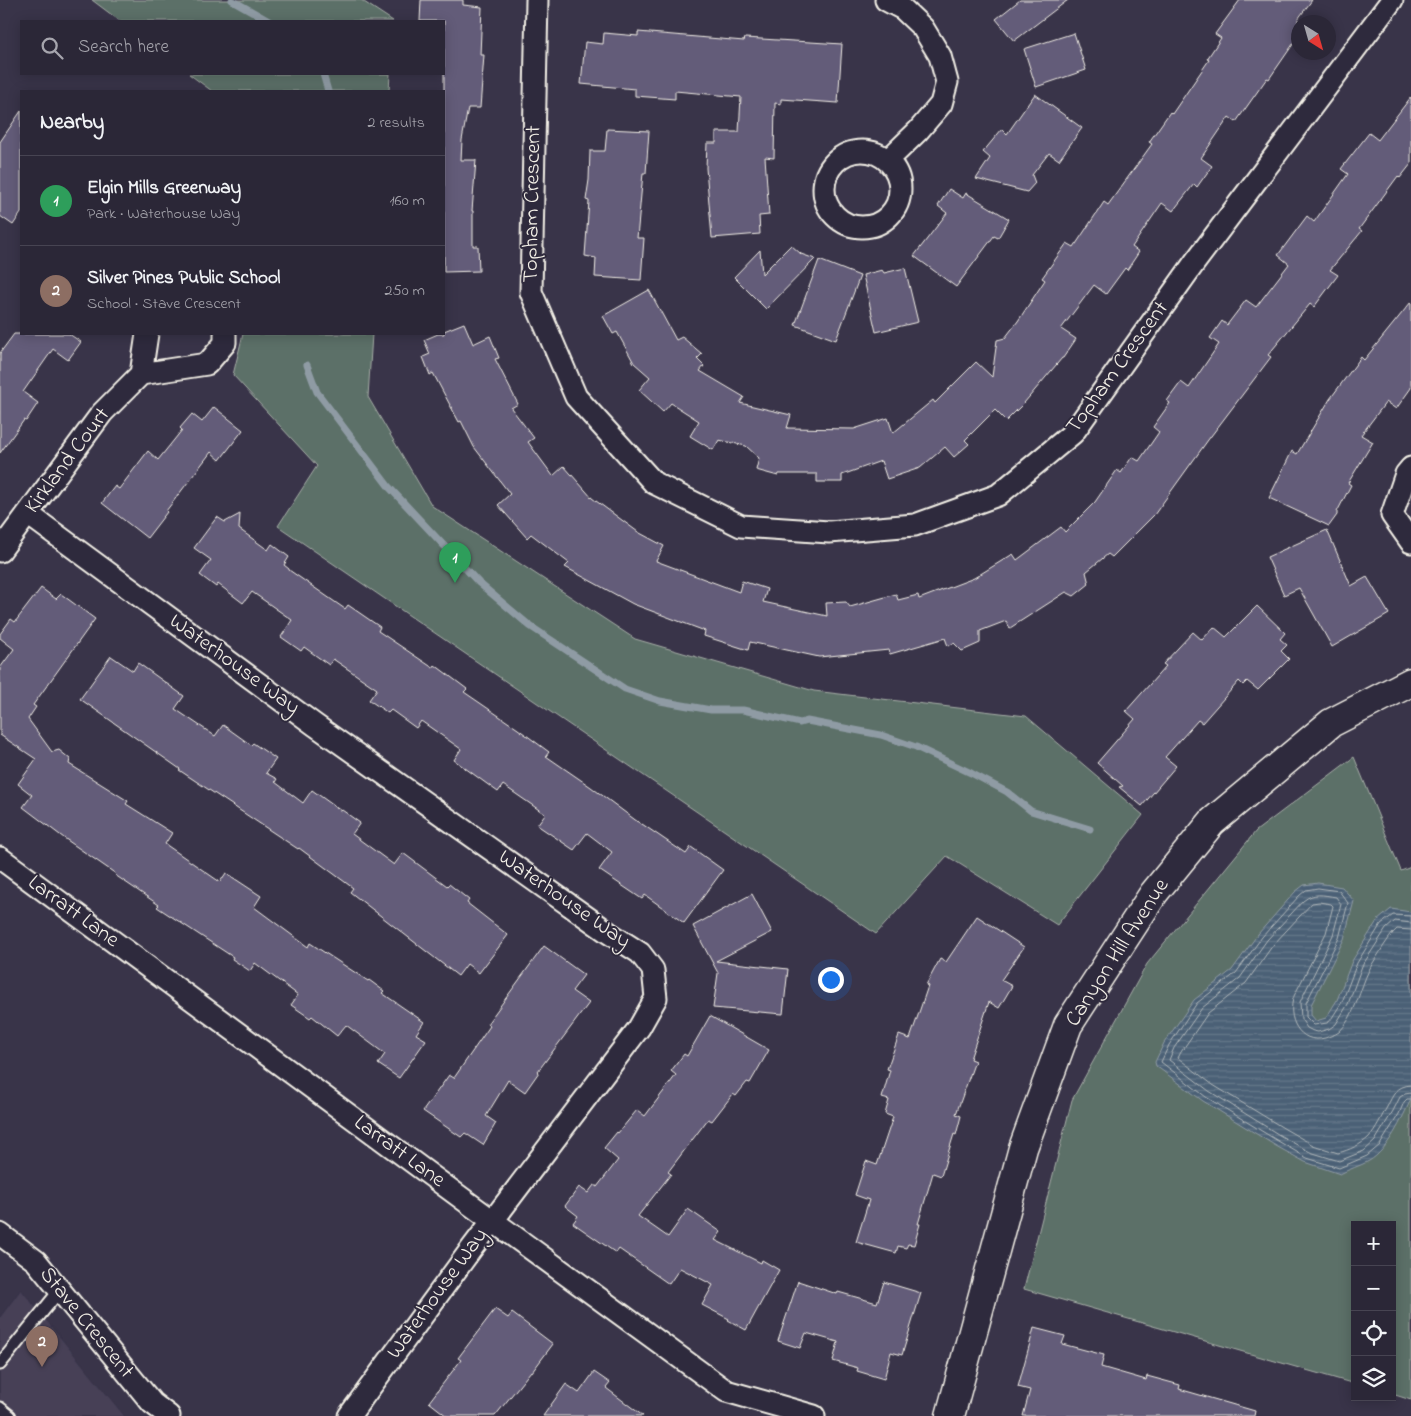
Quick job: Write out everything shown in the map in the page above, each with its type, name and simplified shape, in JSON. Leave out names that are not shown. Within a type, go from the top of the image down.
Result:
[{"type":"street","name":"Topham Crescent","points":[[537,0],[531,292],[576,397],[654,483],[741,526],[829,532],[915,525],[998,495],[1073,433],[1195,262],[1392,0]]},
{"type":"street","points":[[886,0],[903,9],[923,28],[940,56],[946,82],[941,104],[918,131],[888,160]]},
{"type":"street","points":[[147,335],[141,374],[207,364],[225,343],[225,335]]},
{"type":"street","name":"Kirkland Court","points":[[0,551],[102,412],[141,374]]},
{"type":"street","points":[[1411,468],[1406,474],[1392,515],[1411,542]]},
{"type":"street","name":"Waterhouse Way","points":[[28,514],[316,725],[608,933],[640,953],[653,970],[656,998],[639,1028],[492,1220],[349,1416]]},
{"type":"street","name":"Canyon Hill Avenue","points":[[950,1416],[1023,1148],[1068,1025],[1154,893],[1212,822],[1332,723],[1411,682]]},
{"type":"street","name":"Larratt Lane","points":[[0,858],[726,1391],[814,1416]]},
{"type":"street","name":"Stave Crescent","points":[[0,1234],[36,1261],[152,1403],[168,1416]]},
{"type":"lane","points":[[0,1364],[60,1290]]},
{"type":"lane","points":[[0,1408],[10,1416]]},
{"type":"shaded area","points":[[21,1290],[124,1416],[0,1416],[0,1318]]},
{"type":"green space","points":[[92,0],[361,0],[391,20],[119,20]]},
{"type":"green space","points":[[190,75],[390,75],[389,90],[211,90]]},
{"type":"green space","points":[[243,335],[372,335],[368,397],[432,506],[635,639],[814,691],[1026,716],[1143,815],[1057,925],[947,856],[876,934],[278,526],[317,466],[233,375]]},
{"type":"green space","points":[[1354,757],[1401,871],[1411,867],[1411,1400],[1396,1395],[1396,1221],[1351,1221],[1351,1383],[1024,1289],[1072,1100],[1147,964],[1256,831]]},
{"type":"water","points":[[1318,883],[1342,887],[1354,901],[1344,939],[1311,1005],[1311,1015],[1316,1021],[1326,1018],[1337,1000],[1352,961],[1377,921],[1391,909],[1411,912],[1411,1099],[1394,1133],[1376,1156],[1340,1174],[1305,1162],[1276,1146],[1203,1101],[1156,1066],[1155,1062],[1164,1043],[1194,1000],[1232,970],[1258,934],[1295,892],[1304,885]]},
{"type":"building","points":[[421,0],[463,0],[463,5],[482,7],[480,55],[484,55],[480,108],[468,108],[462,140],[461,160],[476,160],[472,211],[473,246],[478,246],[479,271],[445,272],[445,20],[420,20]]},
{"type":"building","points":[[1020,0],[1068,0],[1014,41],[996,19]]},
{"type":"building","points":[[1240,0],[1312,0],[1301,15],[1291,15],[1291,47],[1269,79],[1267,78],[1236,122],[1229,117],[1201,158],[1212,166],[1197,187],[1194,184],[1173,211],[1162,203],[1132,247],[1139,252],[1127,270],[1125,268],[1106,294],[1094,285],[1061,329],[1076,339],[1063,358],[1024,403],[1006,421],[995,410],[965,440],[969,444],[954,457],[945,447],[920,468],[887,479],[881,461],[842,475],[842,482],[817,482],[817,474],[779,474],[778,476],[756,470],[759,458],[746,446],[719,440],[713,450],[690,436],[699,421],[671,403],[663,412],[639,390],[650,377],[634,363],[617,332],[613,334],[603,316],[649,290],[676,340],[682,337],[702,354],[697,359],[704,366],[700,371],[744,397],[740,403],[791,415],[787,428],[854,429],[888,418],[893,433],[933,400],[935,403],[976,362],[992,377],[997,340],[1005,338],[1018,321],[1045,280],[1042,278],[1067,243],[1074,247],[1104,202],[1108,205],[1152,144],[1149,142],[1170,112],[1172,114],[1209,60],[1207,59],[1221,38],[1215,34]]},
{"type":"building","points":[[638,32],[744,41],[745,38],[842,44],[838,103],[781,99],[781,104],[775,103],[774,158],[765,157],[769,215],[759,216],[760,234],[712,238],[706,168],[707,143],[716,143],[716,132],[739,132],[741,97],[675,91],[675,99],[635,96],[635,89],[581,84],[585,42],[603,44],[604,33],[638,36]]},
{"type":"building","points":[[1074,33],[1086,70],[1036,87],[1024,49]]},
{"type":"building","points":[[1035,94],[1082,128],[1059,160],[1049,153],[1032,175],[1035,183],[1027,192],[976,179],[990,158],[983,152],[1002,129],[1007,134]]},
{"type":"building","points":[[1411,97],[1411,164],[1400,178],[1398,176],[1359,229],[1362,231],[1330,270],[1338,275],[1314,307],[1310,304],[1268,355],[1271,357],[1154,515],[1112,557],[1108,554],[1086,572],[1089,584],[1074,596],[1066,592],[1010,628],[1006,621],[980,631],[980,643],[962,651],[954,643],[948,646],[945,638],[890,654],[889,650],[819,657],[750,642],[748,650],[704,636],[705,631],[633,604],[565,567],[569,563],[531,534],[527,538],[498,505],[510,494],[474,447],[433,373],[430,375],[423,357],[430,354],[424,340],[436,335],[445,335],[445,331],[464,323],[473,344],[490,336],[499,358],[495,359],[518,404],[511,408],[534,438],[528,442],[553,476],[564,466],[592,498],[638,532],[664,546],[656,561],[739,592],[742,581],[767,589],[763,602],[827,616],[826,603],[846,602],[850,607],[896,594],[898,600],[918,595],[919,599],[974,578],[1013,554],[1017,560],[1061,527],[1065,532],[1095,502],[1117,470],[1121,473],[1132,457],[1139,461],[1159,432],[1153,427],[1170,403],[1167,401],[1181,382],[1189,388],[1219,344],[1210,338],[1222,321],[1227,325],[1246,300],[1256,307],[1289,264],[1278,255],[1307,216],[1314,222],[1348,174],[1341,169],[1369,133],[1378,140]]},
{"type":"building","points":[[20,112],[20,214],[13,225],[0,216],[0,142]]},
{"type":"building","points":[[607,129],[649,131],[646,173],[643,173],[637,238],[644,238],[641,280],[595,277],[596,258],[585,256],[589,201],[586,200],[590,151],[605,151]]},
{"type":"building","points":[[949,189],[963,198],[966,193],[1009,219],[998,238],[994,236],[956,287],[914,256],[947,213],[938,206]]},
{"type":"building","points":[[791,245],[801,254],[815,259],[766,309],[734,277],[760,250],[762,274]]},
{"type":"building","points":[[819,260],[860,276],[836,340],[795,325]]},
{"type":"building","points":[[905,268],[918,322],[876,332],[863,275],[882,270],[884,273]]},
{"type":"building","points":[[1411,302],[1411,388],[1396,409],[1386,402],[1361,435],[1373,442],[1348,483],[1351,485],[1337,515],[1329,526],[1269,498],[1292,451],[1297,454],[1330,399],[1361,357],[1364,360]]},
{"type":"building","points":[[14,334],[70,335],[81,342],[68,360],[53,349],[23,392],[38,403],[0,453],[0,353]]},
{"type":"building","points":[[214,407],[243,430],[220,460],[211,452],[147,538],[102,503],[115,486],[119,489],[148,451],[158,460],[192,414],[202,422]]},
{"type":"building","points":[[240,514],[239,529],[268,550],[272,544],[289,557],[284,565],[289,570],[345,609],[348,605],[380,627],[378,631],[433,668],[435,665],[467,689],[464,692],[549,752],[546,756],[642,825],[686,854],[691,847],[723,870],[684,923],[645,895],[642,899],[599,870],[612,852],[587,833],[574,850],[537,825],[545,814],[503,785],[498,792],[454,760],[461,749],[421,721],[416,728],[391,710],[388,713],[369,700],[377,689],[333,659],[329,665],[304,647],[301,651],[281,637],[292,620],[252,592],[243,603],[218,584],[216,587],[200,575],[211,560],[194,548],[217,517],[225,522]]},
{"type":"building","points":[[1327,530],[1351,586],[1367,577],[1389,614],[1332,647],[1299,588],[1284,595],[1267,557]]},
{"type":"building","points":[[41,588],[56,599],[61,594],[95,619],[33,705],[36,707],[28,719],[52,752],[59,750],[70,759],[69,764],[128,801],[126,804],[172,833],[165,844],[220,882],[226,873],[261,896],[254,907],[308,947],[310,943],[369,980],[384,991],[382,993],[424,1022],[416,1034],[426,1040],[399,1078],[378,1064],[385,1054],[346,1025],[337,1036],[312,1016],[310,1018],[291,1005],[298,995],[255,963],[250,971],[232,959],[233,957],[157,907],[159,905],[23,807],[32,795],[18,784],[36,759],[0,735],[0,668],[14,649],[0,638],[0,634],[11,619],[15,622]]},
{"type":"building","points":[[1257,606],[1285,633],[1280,639],[1287,645],[1281,651],[1289,659],[1258,690],[1247,681],[1243,685],[1239,681],[1202,723],[1198,720],[1165,757],[1176,766],[1142,806],[1119,787],[1123,786],[1097,763],[1135,719],[1126,711],[1166,666],[1163,664],[1193,632],[1202,640],[1214,627],[1226,637]]},
{"type":"building","points":[[111,656],[133,671],[138,663],[184,696],[175,709],[215,736],[223,725],[251,745],[253,743],[276,759],[266,773],[277,779],[275,782],[303,803],[312,790],[360,823],[352,834],[394,865],[403,853],[469,900],[467,903],[508,935],[479,973],[467,964],[458,976],[350,892],[353,888],[299,848],[179,770],[80,699]]},
{"type":"building","points":[[752,894],[772,932],[716,961],[788,969],[783,1014],[713,1008],[718,973],[693,926]]},
{"type":"building","points":[[977,916],[1024,947],[1001,980],[1012,986],[999,1008],[989,1002],[970,1059],[975,1061],[956,1114],[961,1116],[956,1135],[954,1134],[941,1176],[933,1173],[914,1245],[908,1244],[906,1248],[898,1246],[896,1253],[856,1242],[869,1200],[855,1195],[866,1161],[877,1165],[893,1117],[885,1114],[889,1100],[882,1098],[890,1070],[887,1069],[899,1035],[910,1039],[928,986],[926,985],[940,959],[946,962]]},
{"type":"building","points":[[544,946],[584,975],[572,991],[589,1003],[538,1071],[525,1092],[508,1080],[486,1116],[496,1123],[483,1145],[465,1133],[461,1137],[423,1111],[449,1075],[454,1078],[490,1026],[487,1024]]},
{"type":"building","points":[[710,1016],[769,1050],[750,1083],[747,1082],[736,1096],[733,1094],[712,1121],[708,1119],[668,1172],[671,1174],[638,1216],[668,1237],[688,1209],[721,1232],[715,1240],[761,1263],[762,1260],[779,1270],[746,1330],[702,1305],[713,1285],[680,1268],[669,1284],[619,1249],[616,1253],[573,1223],[578,1216],[565,1206],[579,1187],[588,1193],[594,1185],[597,1187],[618,1160],[604,1148],[637,1110],[645,1116],[676,1075],[671,1071],[684,1054],[687,1056]]},
{"type":"building","points":[[798,1281],[837,1294],[838,1292],[877,1303],[884,1282],[921,1293],[902,1355],[891,1352],[884,1379],[857,1371],[858,1368],[833,1361],[838,1342],[806,1333],[800,1348],[778,1341]]},
{"type":"building","points":[[495,1309],[508,1318],[512,1313],[553,1344],[495,1416],[447,1416],[429,1402],[461,1360],[458,1358]]},
{"type":"building","points":[[1034,1328],[1065,1336],[1062,1344],[1104,1355],[1101,1367],[1146,1380],[1147,1376],[1180,1385],[1179,1389],[1255,1411],[1254,1416],[1023,1416],[1030,1390],[1018,1387]]},
{"type":"building","points":[[594,1372],[610,1383],[606,1388],[643,1416],[543,1416],[566,1384],[579,1393]]},
{"type":"waterway","points":[[232,0],[267,20]]},
{"type":"waterway","points":[[323,75],[328,90]]},
{"type":"waterway","points":[[307,365],[317,392],[389,487],[479,583],[530,626],[625,689],[660,701],[711,710],[743,710],[800,723],[807,721],[881,735],[916,747],[971,773],[1007,792],[1031,811],[1090,829]]},
{"type":"place","name":"Elgin Mills Greenway","points":[[455,583]]},
{"type":"place","name":"Silver Pines Public School","points":[[42,1367]]}]
